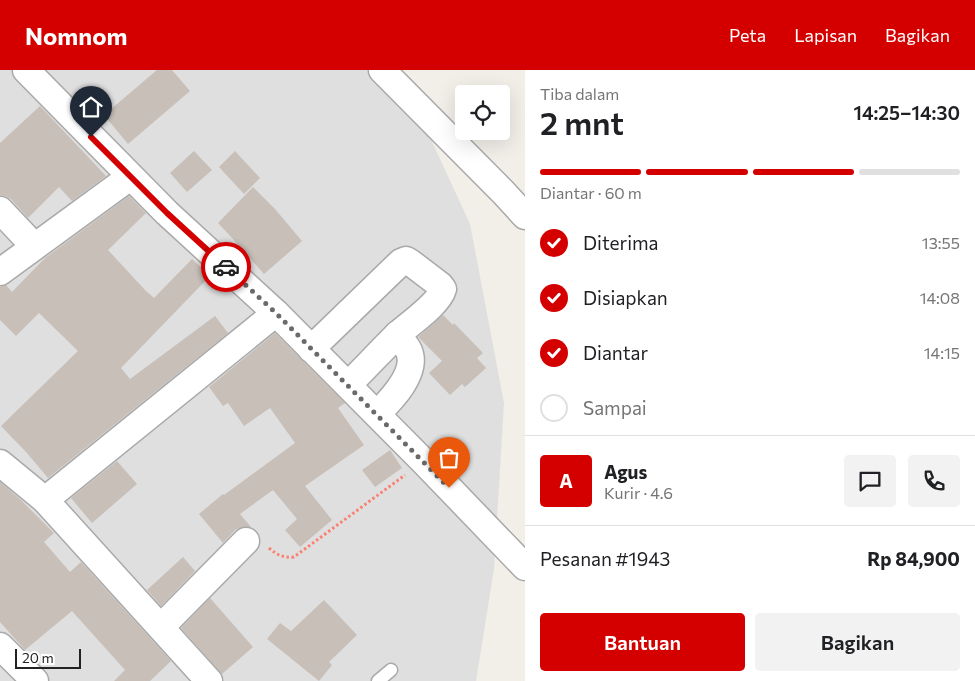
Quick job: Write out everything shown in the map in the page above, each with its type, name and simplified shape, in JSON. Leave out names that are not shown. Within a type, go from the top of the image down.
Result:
[{"type":"street","points":[[26,70],[167,213],[276,313],[424,462],[525,568]]},
{"type":"street","points":[[382,70],[416,102],[525,216]]},
{"type":"street","points":[[0,272],[130,177]]},
{"type":"street","points":[[0,210],[34,246]]},
{"type":"street","points":[[311,349],[401,262],[406,260],[411,263],[443,289],[434,302],[398,334],[348,385]]},
{"type":"street","points":[[45,500],[276,313]]},
{"type":"street","points":[[377,414],[399,391],[411,365],[409,351],[398,334]]},
{"type":"street","points":[[0,463],[45,500],[209,681]]},
{"type":"street","points":[[162,627],[246,541]]},
{"type":"street","points":[[0,646],[35,681]]},
{"type":"lane","points":[[378,681],[391,670]]},
{"type":"path","points":[[246,541],[254,539],[262,542],[276,554],[285,558],[294,557],[424,462]]},
{"type":"shaded area","points":[[0,70],[399,70],[470,224],[504,403],[494,569],[476,681],[0,681]]},
{"type":"building","points":[[157,70],[172,70],[190,91],[128,144],[104,115]]},
{"type":"building","points":[[40,106],[106,176],[72,201],[59,187],[28,218],[11,199],[0,195],[0,143]]},
{"type":"building","points":[[194,151],[212,170],[187,192],[170,173]]},
{"type":"building","points":[[235,151],[260,178],[244,194],[219,167]]},
{"type":"building","points":[[253,187],[275,209],[302,241],[264,274],[218,223]]},
{"type":"building","points":[[129,196],[146,213],[108,250],[145,290],[154,298],[192,259],[210,276],[121,368],[130,379],[215,316],[228,333],[48,478],[1,426],[78,351],[39,313],[16,336],[0,320],[0,287],[6,285],[12,292],[45,258]]},
{"type":"building","points":[[443,315],[453,325],[454,323],[483,353],[477,358],[486,368],[465,387],[462,384],[450,395],[429,373],[442,361],[418,337]]},
{"type":"building","points":[[275,333],[345,403],[338,408],[364,445],[305,486],[332,520],[300,547],[285,530],[297,519],[273,490],[240,514],[251,527],[242,527],[235,530],[223,543],[199,514],[223,494],[295,443],[270,408],[244,426],[228,403],[223,406],[209,387]]},
{"type":"building","points":[[390,450],[402,468],[375,487],[362,470]]},
{"type":"building","points":[[117,461],[137,484],[92,523],[71,498]]},
{"type":"building","points":[[0,482],[54,533],[44,542],[70,572],[81,562],[171,661],[150,681],[114,681],[125,670],[72,611],[25,650],[0,622]]},
{"type":"building","points":[[183,557],[195,571],[161,606],[147,590]]},
{"type":"building","points":[[210,598],[253,647],[222,674],[181,628]]},
{"type":"building","points":[[324,600],[357,635],[329,662],[332,665],[319,681],[267,639],[280,623],[291,631]]},
{"type":"way so far","points":[[226,267],[276,313],[449,488]]},
{"type":"route","points":[[91,137],[167,213],[226,267]]}]
